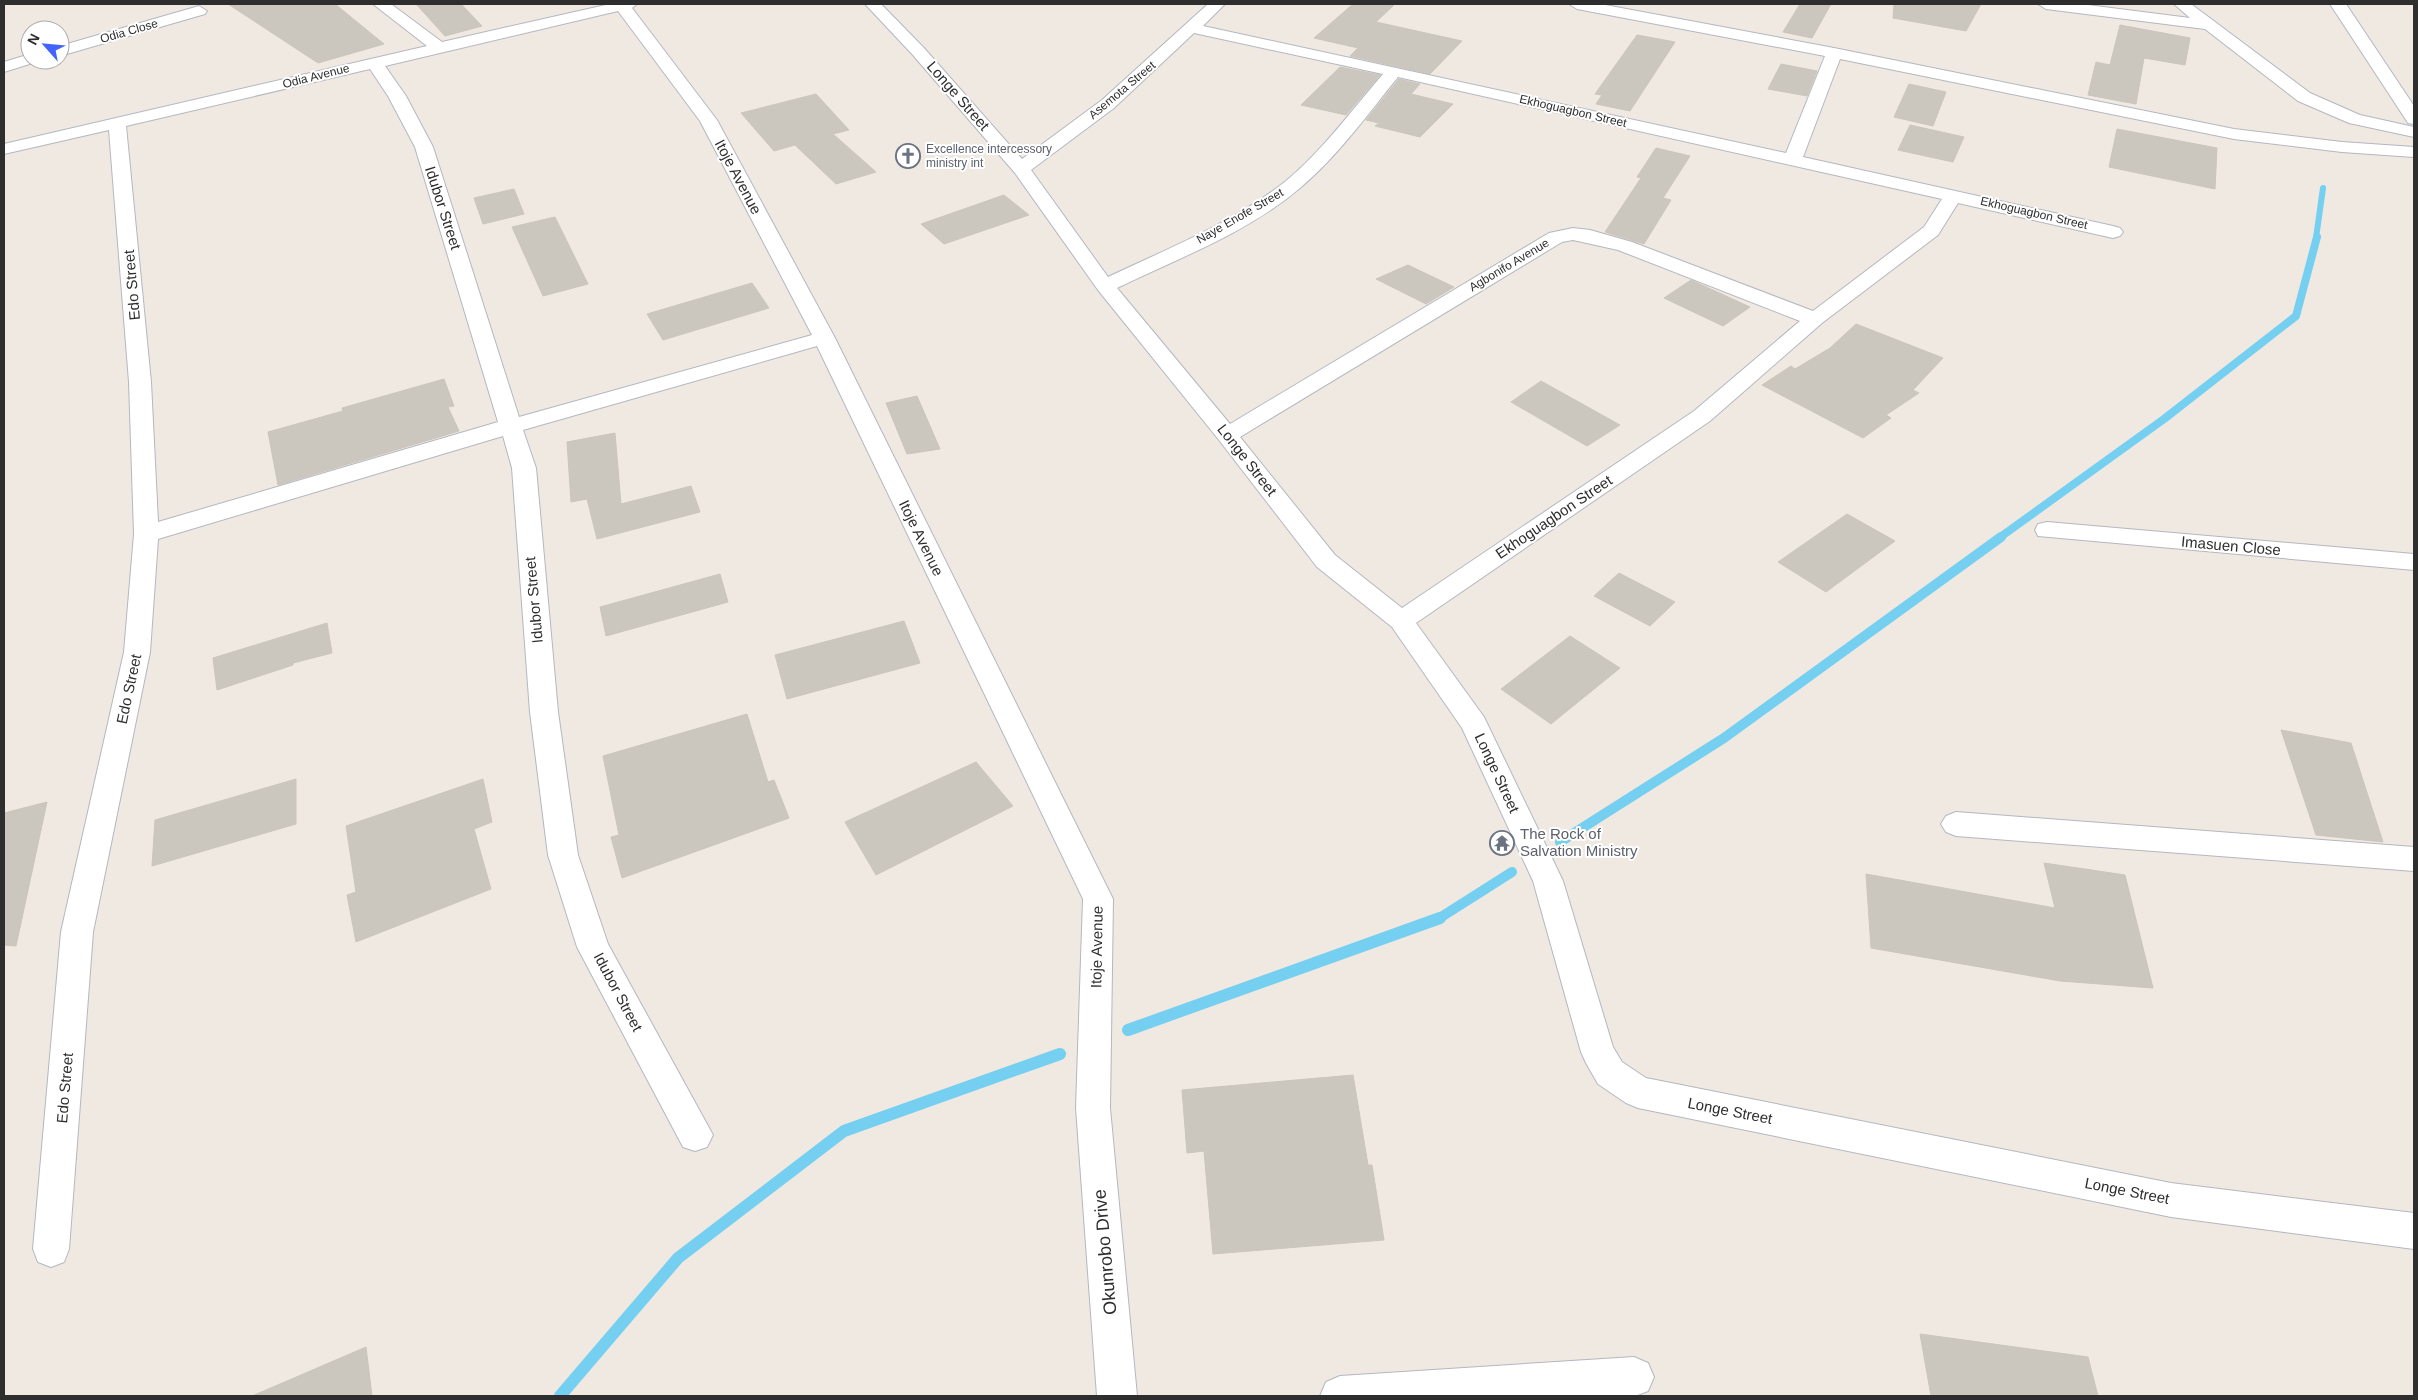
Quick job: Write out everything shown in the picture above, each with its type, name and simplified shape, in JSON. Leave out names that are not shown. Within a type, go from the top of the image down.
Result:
[{"type":"street","points":[[381,4],[438,47]]},
{"type":"street","name":"Asemota Street","points":[[1021,168],[1108,104],[1217,4]]},
{"type":"street","points":[[1577,4],[1834,53],[2234,134],[2334,146],[2414,152]]},
{"type":"street","points":[[2046,4],[2209,25]]},
{"type":"street","points":[[2182,4],[2304,97],[2355,119],[2414,132]]},
{"type":"street","points":[[2338,4],[2414,119]]},
{"type":"street","name":"Odia Avenue","points":[[4,149],[626,5]]},
{"type":"street","name":"Itoje Avenue","points":[[626,5],[708,120],[824,338],[1098,899],[1093,1108]]},
{"type":"street","name":"Longe Street","points":[[883,7],[1021,168],[1105,286],[1228,435],[1326,562],[1400,621],[1474,724],[1548,881],[1598,1052],[1610,1073],[1638,1092],[2171,1200],[2414,1232]]},
{"type":"street","name":"Odia Close","points":[[70,48],[199,11]]},
{"type":"street","name":"Ekhoguagbon Street","points":[[1192,28],[1394,71],[2114,232]]},
{"type":"street","points":[[1793,160],[1834,53]]},
{"type":"street","points":[[4,67],[20,62]]},
{"type":"street","name":"Idubor Street","points":[[374,62],[397,96],[424,147],[524,468],[544,712],[563,854],[593,947],[695,1135]]},
{"type":"street","name":"Naye Enofe Street","points":[[1105,286],[1212,234],[1264,205],[1293,184],[1314,165],[1394,71]]},
{"type":"street","name":"Edo Street","points":[[51,1249],[77,932],[137,652],[146,534],[140,382],[117,124]]},
{"type":"street","name":"Ekhoguagbon Street","points":[[1400,621],[1702,416],[1815,319],[1931,231],[1954,195]]},
{"type":"street","name":"Agbonifo Avenue","points":[[1228,435],[1556,237],[1573,234],[1590,236],[1625,246],[1815,319]]},
{"type":"street","points":[[146,534],[511,426],[824,338]]},
{"type":"street","name":"Imasuen Close","points":[[2047,530],[2414,562]]},
{"type":"street","points":[[1956,824],[2414,859]]},
{"type":"street","name":"Okunrobo Drive","points":[[1093,1108],[1117,1396]]},
{"type":"street","points":[[1340,1396],[1634,1377]]},
{"type":"building","points":[[228,4],[335,4],[384,44],[318,63]]},
{"type":"building","points":[[416,4],[461,4],[482,26],[445,36]]},
{"type":"building","points":[[1353,4],[1395,4],[1376,22],[1462,41],[1430,74],[1350,56],[1358,48],[1314,38]]},
{"type":"building","points":[[1800,4],[1831,4],[1812,38],[1783,32]]},
{"type":"building","points":[[1894,4],[1981,4],[1966,31],[1893,18]]},
{"type":"building","points":[[2120,25],[2190,38],[2185,65],[2144,58],[2136,104],[2088,95],[2096,62],[2110,65]]},
{"type":"building","points":[[1637,35],[1675,42],[1630,111],[1596,104],[1602,95],[1595,94]]},
{"type":"building","points":[[1781,64],[1817,71],[1807,96],[1768,89]]},
{"type":"building","points":[[1340,67],[1380,75],[1346,115],[1301,105]]},
{"type":"building","points":[[1399,79],[1420,84],[1411,94],[1453,104],[1420,137],[1375,126],[1379,123],[1366,120]]},
{"type":"building","points":[[1909,84],[1946,92],[1933,126],[1894,117]]},
{"type":"building","points":[[816,94],[849,130],[833,134],[876,172],[836,184],[795,145],[774,151],[741,113]]},
{"type":"building","points":[[1910,125],[1964,137],[1953,162],[1898,150]]},
{"type":"building","points":[[2117,129],[2217,148],[2215,189],[2109,167]]},
{"type":"building","points":[[1656,148],[1690,156],[1663,198],[1671,200],[1644,244],[1605,232],[1641,178],[1637,177]]},
{"type":"building","points":[[514,189],[524,214],[483,224],[474,198]]},
{"type":"building","points":[[1004,195],[1029,215],[944,244],[921,224]]},
{"type":"building","points":[[555,217],[588,284],[543,296],[512,227]]},
{"type":"building","points":[[1408,265],[1454,287],[1426,304],[1376,279]]},
{"type":"building","points":[[1691,280],[1750,307],[1723,326],[1664,298]]},
{"type":"building","points":[[752,283],[769,308],[663,340],[647,314]]},
{"type":"building","points":[[1856,324],[1943,358],[1913,390],[1919,393],[1886,415],[1891,418],[1863,438],[1762,385],[1791,366],[1795,369],[1830,348]]},
{"type":"building","points":[[444,379],[454,406],[448,407],[459,431],[278,485],[268,432],[343,411],[342,408]]},
{"type":"building","points":[[1541,381],[1620,425],[1587,446],[1511,402]]},
{"type":"building","points":[[917,396],[940,449],[907,454],[886,403]]},
{"type":"building","points":[[615,433],[621,504],[691,486],[700,512],[597,539],[587,499],[571,502],[567,442]]},
{"type":"building","points":[[1847,514],[1895,541],[1826,592],[1778,562]]},
{"type":"building","points":[[1619,573],[1675,602],[1650,626],[1594,596]]},
{"type":"building","points":[[720,574],[728,602],[606,636],[600,607]]},
{"type":"building","points":[[904,621],[920,663],[787,699],[775,655]]},
{"type":"building","points":[[327,623],[332,653],[293,663],[293,665],[217,690],[213,658]]},
{"type":"building","points":[[1570,636],[1620,668],[1551,724],[1501,689]]},
{"type":"building","points":[[747,714],[768,782],[774,780],[789,818],[622,878],[611,837],[619,835],[603,756]]},
{"type":"building","points":[[2281,730],[2351,743],[2383,842],[2316,835]]},
{"type":"building","points":[[976,762],[1013,806],[876,875],[845,822]]},
{"type":"building","points":[[296,779],[296,824],[152,866],[155,820]]},
{"type":"building","points":[[483,779],[492,822],[474,829],[491,889],[356,942],[347,895],[356,892],[346,826]]},
{"type":"building","points":[[47,802],[16,946],[4,945],[4,813]]},
{"type":"building","points":[[2044,863],[2125,875],[2153,988],[2060,981],[1871,948],[1866,874],[2055,908]]},
{"type":"building","points":[[1353,1075],[1368,1165],[1372,1165],[1384,1240],[1213,1254],[1204,1151],[1187,1153],[1182,1090]]},
{"type":"building","points":[[1920,1334],[2088,1357],[2098,1396],[1931,1396]]},
{"type":"building","points":[[366,1347],[372,1396],[252,1396]]},
{"type":"waterway","points":[[2316,238],[2323,188]]},
{"type":"waterway","points":[[1999,538],[2164,419],[2296,316],[2317,237]]},
{"type":"waterway","points":[[1560,842],[1724,738],[2001,537]]},
{"type":"waterway","points":[[1439,918],[1512,872]]},
{"type":"waterway","points":[[1128,1030],[1439,918]]},
{"type":"waterway","points":[[560,1396],[678,1258],[844,1131],[1060,1054]]},
{"type":"place","name":"Excellence intercessory ministry int","points":[[908,156]]},
{"type":"place","name":"The Rock of Salvation Ministry","points":[[1502,843]]}]
